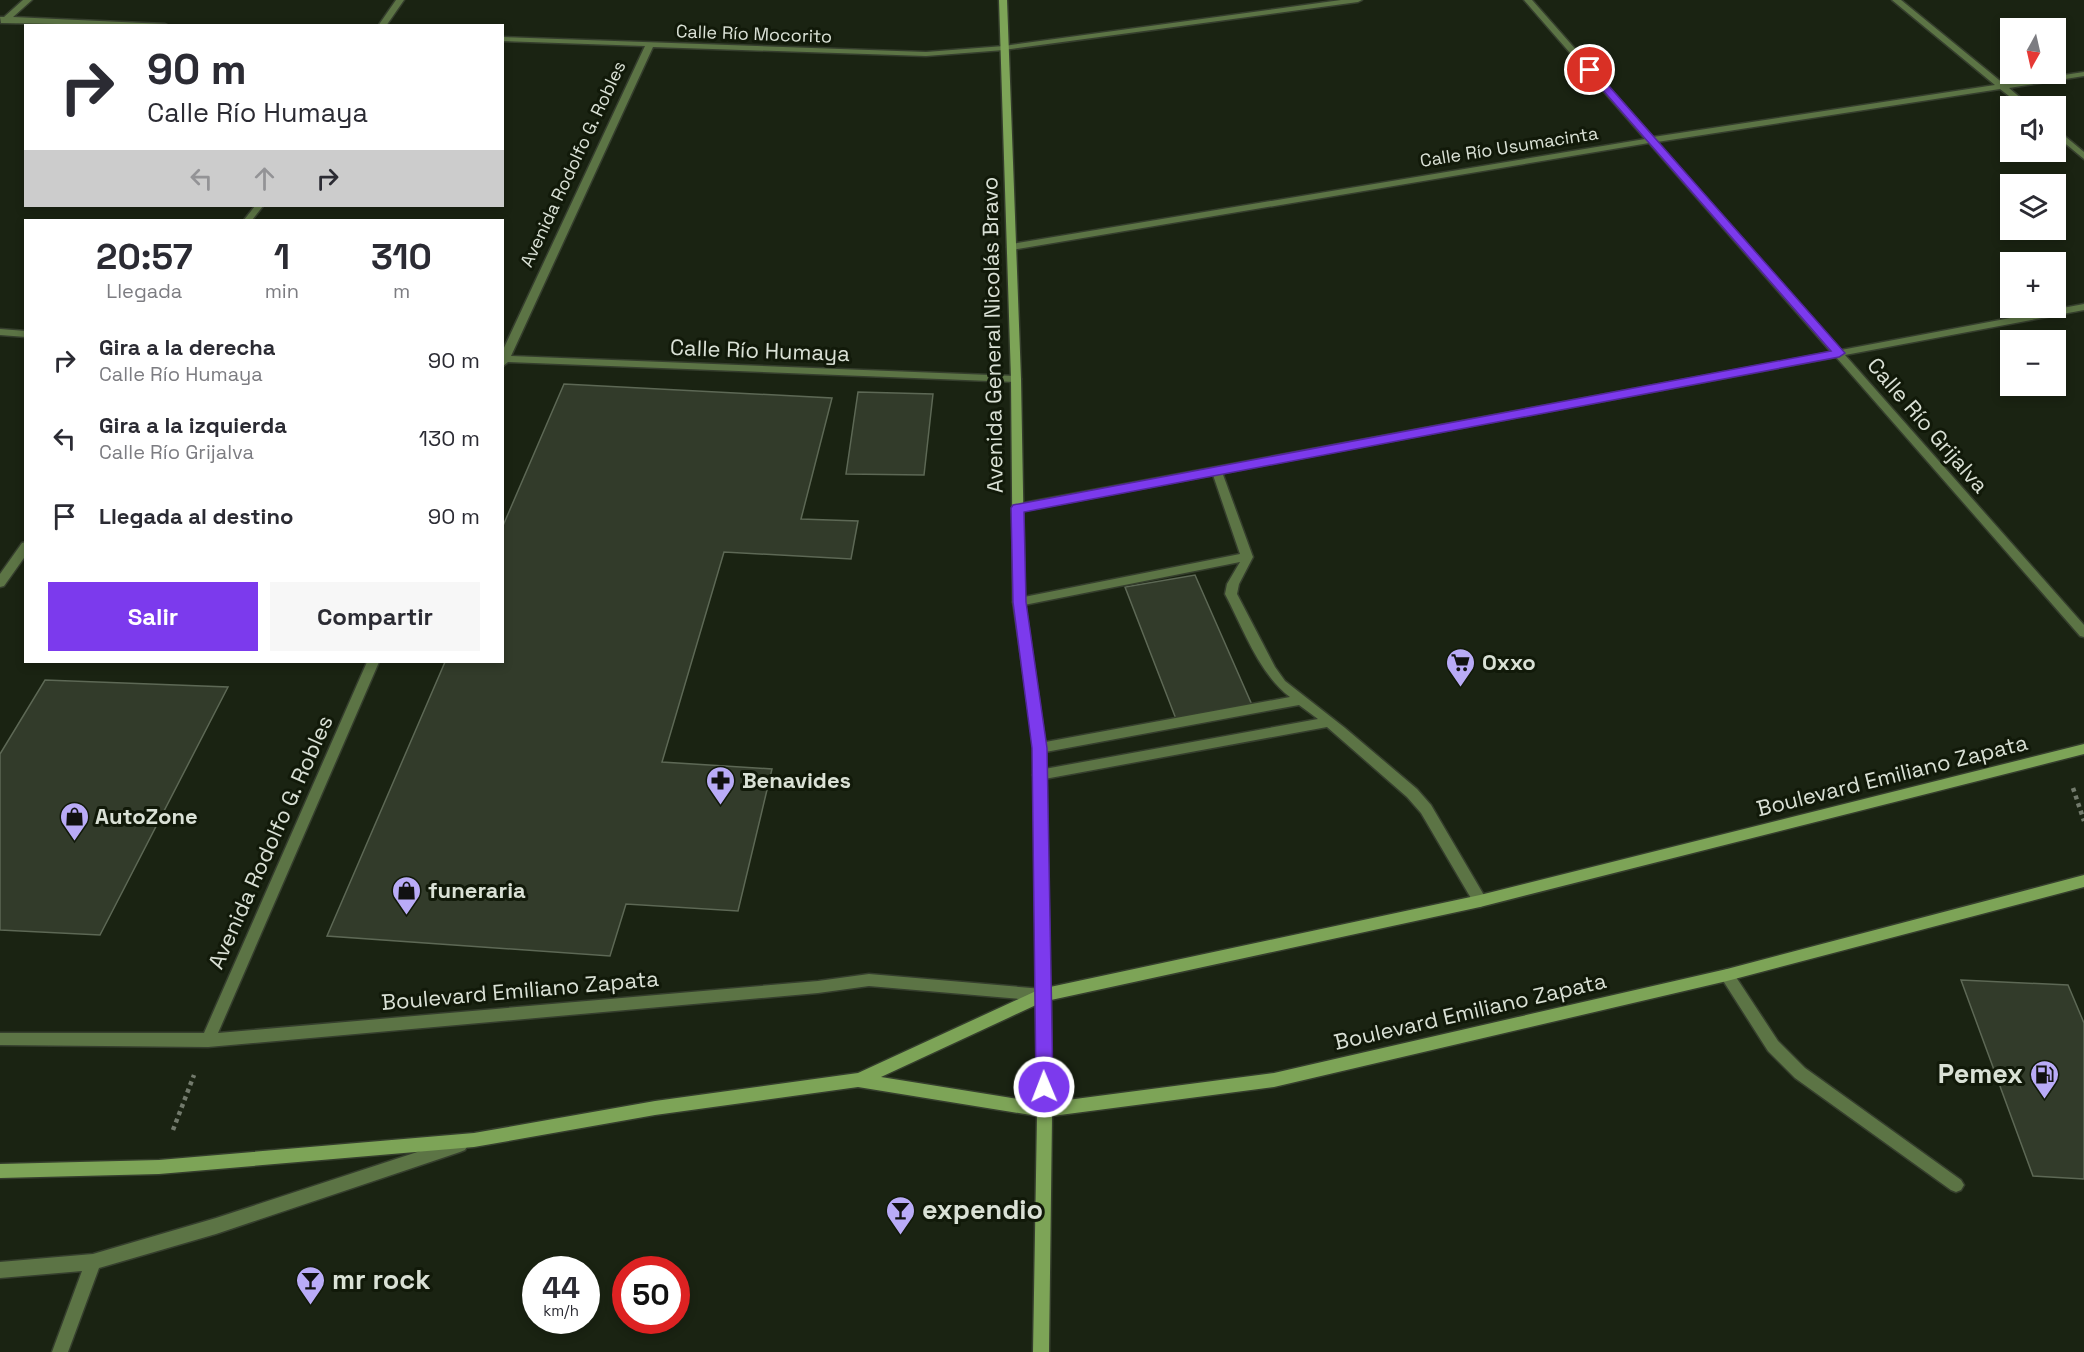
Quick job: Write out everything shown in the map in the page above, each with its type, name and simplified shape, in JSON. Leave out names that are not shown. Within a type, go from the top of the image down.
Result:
[{"type":"main road","name":"Avenida General Nicolás Bravo","points":[[1003,0],[1016,379],[1019,602],[1040,748],[1045,1110],[1041,1352]]},
{"type":"main road","name":"Boulevard Emiliano Zapata","points":[[0,1171],[159,1167],[474,1140],[655,1108],[858,1080],[1043,995],[1480,901],[2084,749]]},
{"type":"main road","name":"Boulevard Emiliano Zapata","points":[[858,1080],[1045,1110],[1274,1080],[1727,975],[2084,881]]},
{"type":"street","points":[[2,21],[28,0]]},
{"type":"street","points":[[383,24],[400,0]]},
{"type":"street","name":"Calle Río Mocorito","points":[[504,39],[926,54],[1004,48],[1359,0]]},
{"type":"street","name":"Calle Río Grijalva","points":[[1528,0],[2084,633]]},
{"type":"street","points":[[1896,0],[2014,96]]},
{"type":"street","points":[[2,21],[100,24]]},
{"type":"street","name":"Avenida Rodolfo G. Robles","points":[[504,359],[649,46]]},
{"type":"street","name":"Calle Río Usumacinta","points":[[1012,247],[1652,140],[2084,74]]},
{"type":"street","points":[[2066,140],[2084,156]]},
{"type":"street","points":[[249,219],[258,207]]},
{"type":"street","points":[[1018,508],[2084,307]]},
{"type":"street","points":[[0,332],[24,334]]},
{"type":"street","name":"Calle Río Humaya","points":[[504,361],[1016,379]]},
{"type":"street","points":[[1217,472],[1247,557],[1245,566],[1232,582],[1231,594],[1270,670],[1281,684],[1412,793],[1426,809],[1480,901]]},
{"type":"street","points":[[0,583],[24,549]]},
{"type":"street","points":[[1019,602],[1247,557]]},
{"type":"street","name":"Avenida Rodolfo G. Robles","points":[[208,1040],[373,663]]},
{"type":"street","points":[[1040,748],[1300,700]]},
{"type":"street","points":[[1039,774],[1329,722]]},
{"type":"street","points":[[1727,975],[1773,1047],[1800,1073],[1956,1185]]},
{"type":"street","name":"Boulevard Emiliano Zapata","points":[[0,1039],[208,1040],[818,987],[869,980],[1043,995]]},
{"type":"street","name":"Boulevard Emiliano Zapata","points":[[0,1270],[93,1262],[226,1223],[474,1140]]},
{"type":"street","points":[[60,1352],[93,1262]]},
{"type":"path","points":[[159,1167],[208,1040]]},
{"type":"building","points":[[564,384],[832,398],[801,519],[858,521],[851,559],[724,552],[662,762],[772,769],[738,911],[626,904],[610,956],[327,936],[445,663],[504,663],[504,523]]},
{"type":"building","points":[[858,392],[933,394],[924,475],[846,474]]},
{"type":"building","points":[[1195,575],[1252,705],[1176,719],[1125,587]]},
{"type":"building","name":"AutoZone","points":[[45,680],[228,687],[100,935],[0,930],[0,754]]},
{"type":"building","name":"Pemex","points":[[1961,980],[2068,985],[2084,1023],[2084,1179],[2033,1176]]},
{"type":"place","name":"Oxxo","points":[[1461,688]]},
{"type":"place","name":"Benavides","points":[[721,806]]},
{"type":"place","name":"AutoZone","points":[[74,842]]},
{"type":"place","name":"funeraria","points":[[407,916]]},
{"type":"place","name":"Pemex","points":[[2044,1100]]},
{"type":"place","name":"expendio","points":[[901,1236]]},
{"type":"place","name":"mr rock","points":[[311,1306]]},
{"type":"route","points":[[1044,1087],[1040,748],[1019,602],[1018,508],[1839,353],[1590,70]]}]
